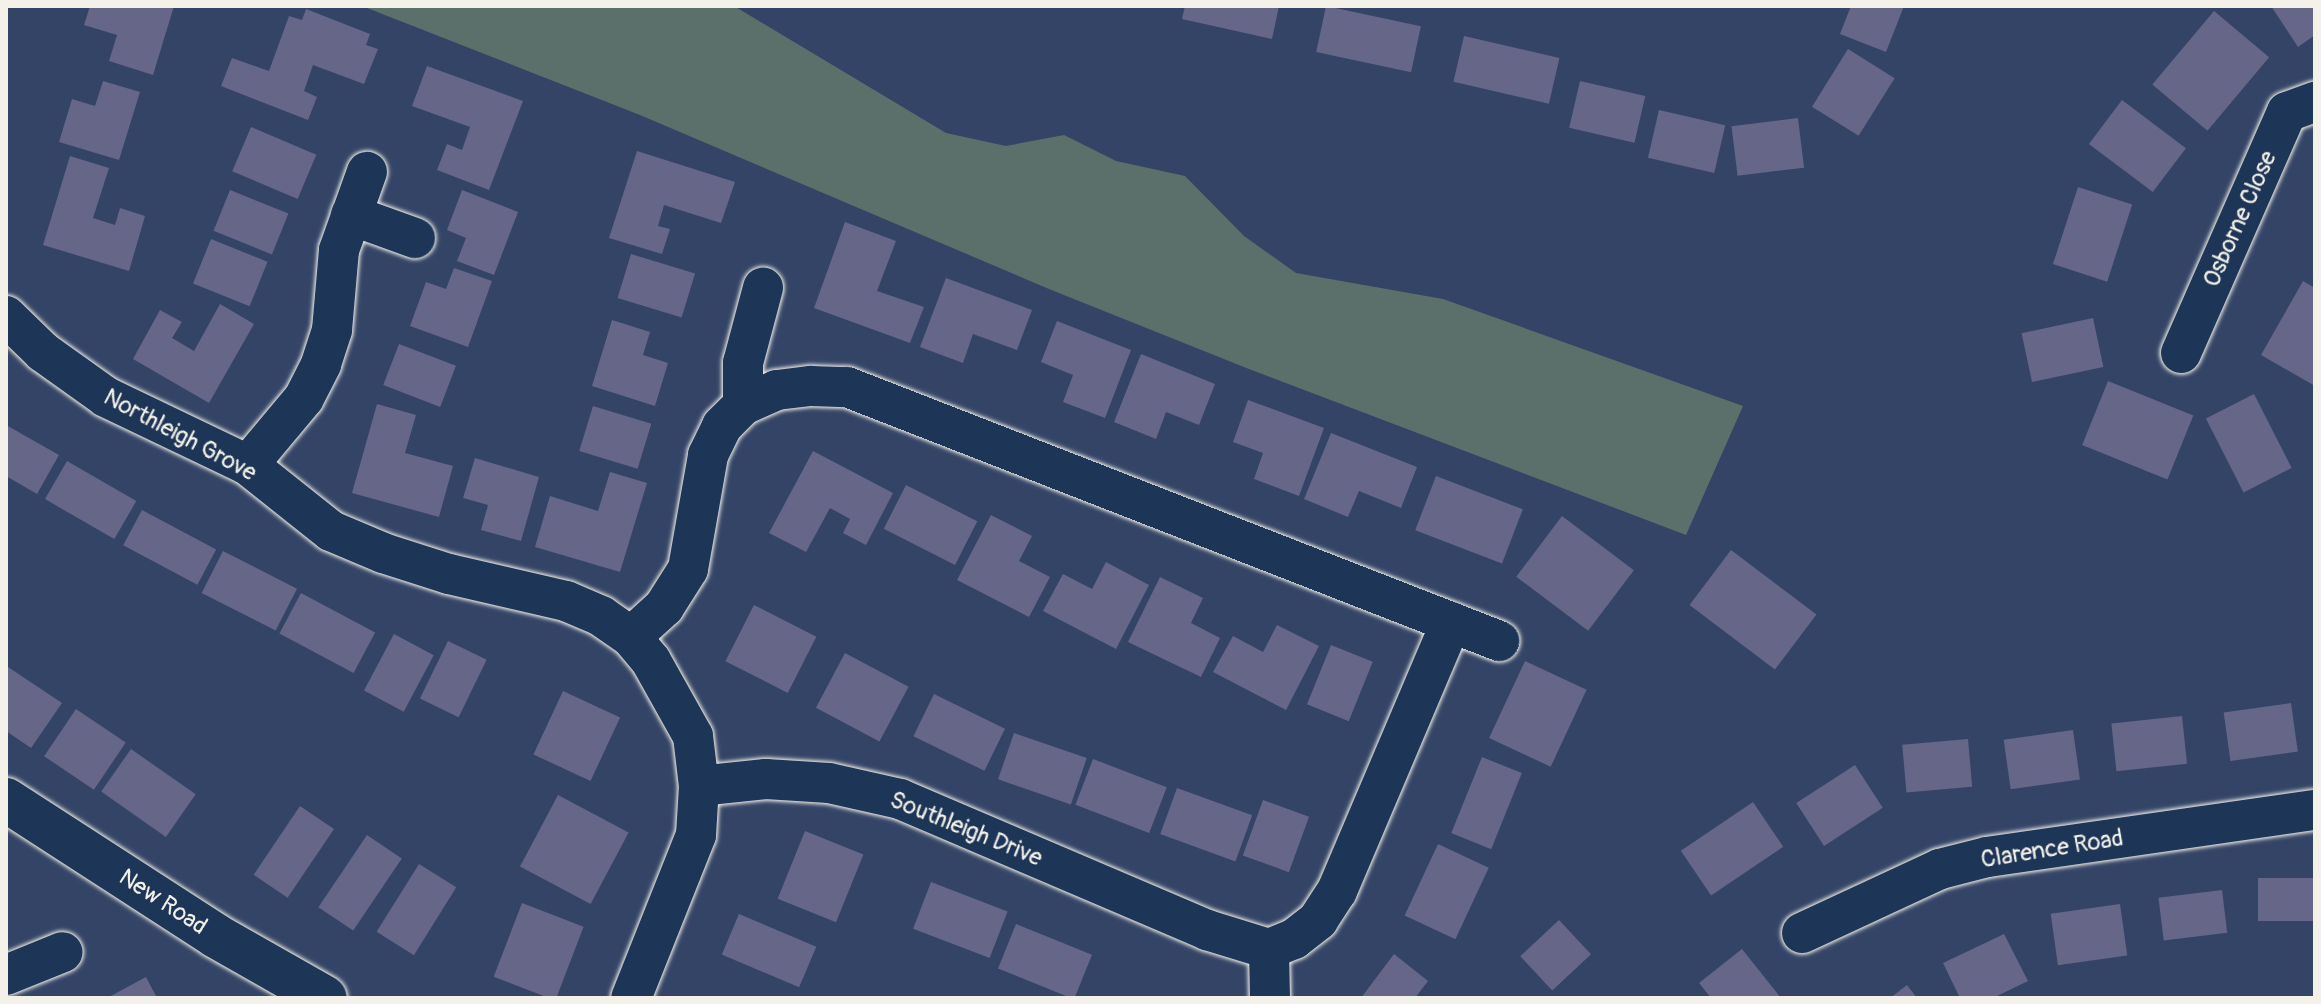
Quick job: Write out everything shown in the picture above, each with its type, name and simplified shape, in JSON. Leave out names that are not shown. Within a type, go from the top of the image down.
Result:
[{"type":"main road","name":"New Road","points":[[6,800],[216,936],[325,998]]},
{"type":"street","name":"Osborne Close","points":[[2181,353],[2287,112],[2315,102]]},
{"type":"street","points":[[248,465],[304,398],[321,364],[332,330],[339,250],[367,172]]},
{"type":"street","points":[[351,215],[415,238]]},
{"type":"street","points":[[743,405],[743,363],[763,288]]},
{"type":"street","name":"Northleigh Grove","points":[[6,316],[43,352],[106,397],[248,465],[331,531],[383,553],[449,574],[566,601],[601,616],[631,637]]},
{"type":"street","points":[[631,998],[696,835],[699,786],[693,736],[651,661],[631,637],[664,607],[688,569],[708,455],[722,426],[743,405],[777,390],[847,387],[1499,641]]},
{"type":"street","points":[[1270,998],[1269,949],[1294,939],[1318,920],[1337,891],[1451,622]]},
{"type":"street","name":"Southleigh Drive","points":[[699,786],[766,779],[829,783],[900,799],[1207,930],[1269,949]]},
{"type":"street","name":"Clarence Road","points":[[1802,933],[1940,869],[1987,857],[2315,810]]},
{"type":"street","points":[[7,972],[63,952]]},
{"type":"green space","points":[[362,6],[734,6],[946,133],[1006,146],[1064,135],[1116,161],[1185,176],[1244,236],[1296,273],[1443,299],[1743,406],[1686,535],[1249,369],[1049,289],[640,115]]},
{"type":"building","points":[[90,6],[174,6],[153,75],[109,61],[117,35],[84,25]]},
{"type":"building","points":[[1185,6],[1279,6],[1272,39],[1182,19]]},
{"type":"building","points":[[1326,6],[1421,26],[1411,72],[1316,52]]},
{"type":"building","points":[[1851,6],[1904,6],[1886,52],[1840,34]]},
{"type":"building","points":[[2271,6],[2315,6],[2315,35],[2298,47]]},
{"type":"building","points":[[306,9],[370,34],[366,45],[378,49],[364,84],[313,65],[304,91],[317,97],[308,120],[221,86],[232,58],[269,71],[289,16],[302,20]]},
{"type":"building","points":[[2214,11],[2269,57],[2207,131],[2152,85]]},
{"type":"building","points":[[1464,36],[1559,58],[1549,104],[1453,82]]},
{"type":"building","points":[[1848,49],[1895,78],[1859,136],[1812,107]]},
{"type":"building","points":[[427,66],[523,101],[489,190],[437,170],[447,144],[462,150],[470,127],[412,106]]},
{"type":"building","points":[[103,81],[140,92],[119,160],[59,142],[72,99],[95,106]]},
{"type":"building","points":[[1580,81],[1645,96],[1634,143],[1569,128]]},
{"type":"building","points":[[2122,100],[2186,148],[2153,192],[2089,144]]},
{"type":"building","points":[[1659,110],[1725,125],[1714,173],[1648,158]]},
{"type":"building","points":[[1798,118],[1804,168],[1738,176],[1731,126]]},
{"type":"building","points":[[251,127],[316,155],[298,199],[232,171]]},
{"type":"building","points":[[637,151],[735,182],[721,223],[664,205],[658,226],[670,229],[662,254],[609,238]]},
{"type":"building","points":[[70,156],[109,168],[93,218],[115,225],[120,208],[145,216],[129,271],[43,245]]},
{"type":"building","points":[[2078,187],[2132,205],[2107,282],[2053,264]]},
{"type":"building","points":[[230,190],[288,214],[272,254],[214,231]]},
{"type":"building","points":[[462,190],[518,212],[494,275],[457,261],[466,238],[447,230]]},
{"type":"building","points":[[845,222],[896,241],[877,291],[924,307],[910,343],[814,308]]},
{"type":"building","points":[[211,239],[268,262],[250,306],[193,284]]},
{"type":"building","points":[[631,254],[695,274],[682,318],[618,298]]},
{"type":"building","points":[[454,268],[492,281],[468,347],[410,326],[426,282],[446,289]]},
{"type":"building","points":[[946,278],[1032,310],[1017,350],[973,334],[963,363],[920,347]]},
{"type":"building","points":[[2303,281],[2315,288],[2315,386],[2261,355]]},
{"type":"building","points":[[220,304],[254,324],[209,403],[133,359],[160,310],[182,322],[172,338],[194,351]]},
{"type":"building","points":[[2093,318],[2103,367],[2032,382],[2022,333]]},
{"type":"building","points":[[612,320],[650,332],[643,355],[668,363],[655,406],[592,386]]},
{"type":"building","points":[[1057,321],[1131,350],[1105,418],[1063,402],[1073,375],[1041,362]]},
{"type":"building","points":[[399,344],[456,366],[440,407],[383,385]]},
{"type":"building","points":[[1141,354],[1215,384],[1199,425],[1166,412],[1156,439],[1114,422]]},
{"type":"building","points":[[2108,381],[2193,415],[2167,479],[2082,445]]},
{"type":"building","points":[[2254,394],[2292,468],[2244,492],[2206,419]]},
{"type":"building","points":[[1248,400],[1324,428],[1299,496],[1254,479],[1263,453],[1233,442]]},
{"type":"building","points":[[377,404],[416,415],[405,453],[453,466],[439,517],[352,493]]},
{"type":"building","points":[[593,406],[651,424],[638,469],[579,451]]},
{"type":"building","points":[[6,425],[59,455],[37,494],[6,476]]},
{"type":"building","points":[[1331,433],[1417,467],[1401,508],[1359,491],[1348,517],[1304,499]]},
{"type":"building","points":[[813,451],[893,493],[866,545],[843,533],[850,519],[830,508],[806,552],[769,533]]},
{"type":"building","points":[[475,458],[539,477],[521,541],[481,530],[488,505],[463,498]]},
{"type":"building","points":[[67,461],[136,501],[114,539],[45,499]]},
{"type":"building","points":[[610,472],[647,483],[620,572],[535,547],[550,496],[598,511]]},
{"type":"building","points":[[1436,476],[1523,509],[1502,563],[1415,530]]},
{"type":"building","points":[[906,485],[977,521],[955,565],[884,529]]},
{"type":"building","points":[[142,510],[216,549],[197,585],[123,545]]},
{"type":"building","points":[[991,515],[1032,536],[1019,561],[1050,577],[1029,617],[957,580]]},
{"type":"building","points":[[1562,516],[1634,570],[1588,631],[1516,577]]},
{"type":"building","points":[[1731,550],[1816,614],[1775,670],[1689,605]]},
{"type":"building","points":[[223,551],[297,589],[276,631],[202,593]]},
{"type":"building","points":[[1106,562],[1149,585],[1116,649],[1043,611],[1063,574],[1092,589]]},
{"type":"building","points":[[1160,577],[1203,598],[1191,623],[1220,638],[1201,677],[1128,642]]},
{"type":"building","points":[[301,593],[375,632],[354,673],[279,634]]},
{"type":"building","points":[[754,605],[816,637],[788,693],[725,661]]},
{"type":"building","points":[[1277,625],[1319,646],[1286,710],[1213,672],[1233,636],[1263,652]]},
{"type":"building","points":[[394,634],[434,655],[404,712],[364,691]]},
{"type":"building","points":[[448,641],[487,660],[459,717],[420,699]]},
{"type":"building","points":[[1331,645],[1373,662],[1349,721],[1307,704]]},
{"type":"building","points":[[845,653],[909,687],[879,742],[816,708]]},
{"type":"building","points":[[1525,661],[1587,690],[1551,767],[1489,738]]},
{"type":"building","points":[[8,667],[62,703],[31,748],[6,731]]},
{"type":"building","points":[[563,691],[620,718],[591,781],[533,754]]},
{"type":"building","points":[[934,694],[1005,729],[984,771],[913,736]]},
{"type":"building","points":[[2291,703],[2298,752],[2230,761],[2224,712]]},
{"type":"building","points":[[76,709],[126,743],[94,790],[44,756]]},
{"type":"building","points":[[2182,716],[2187,764],[2116,771],[2111,723]]},
{"type":"building","points":[[2073,730],[2080,780],[2011,789],[2004,740]]},
{"type":"building","points":[[1014,733],[1087,758],[1071,804],[998,779]]},
{"type":"building","points":[[1968,739],[1972,787],[1906,793],[1902,745]]},
{"type":"building","points":[[131,749],[196,794],[166,837],[101,792]]},
{"type":"building","points":[[1482,757],[1522,773],[1491,849],[1451,833]]},
{"type":"building","points":[[1093,759],[1167,787],[1149,833],[1075,805]]},
{"type":"building","points":[[1855,765],[1883,808],[1824,846],[1796,803]]},
{"type":"building","points":[[1177,788],[1252,815],[1235,861],[1160,834]]},
{"type":"building","points":[[558,795],[629,833],[591,904],[520,867]]},
{"type":"building","points":[[1263,800],[1309,817],[1289,872],[1243,855]]},
{"type":"building","points":[[1753,802],[1783,847],[1711,895],[1681,851]]},
{"type":"building","points":[[300,806],[334,829],[288,898],[254,875]]},
{"type":"building","points":[[805,831],[863,855],[836,922],[778,899]]},
{"type":"building","points":[[367,835],[402,858],[353,931],[318,907]]},
{"type":"building","points":[[1438,844],[1489,868],[1455,939],[1405,916]]},
{"type":"building","points":[[419,864],[456,887],[414,955],[377,932]]},
{"type":"building","points":[[2258,878],[2315,878],[2315,921],[2258,921]]},
{"type":"building","points":[[931,882],[1008,911],[990,958],[913,929]]},
{"type":"building","points":[[2222,890],[2227,933],[2164,940],[2158,898]]},
{"type":"building","points":[[522,903],[584,927],[556,998],[494,977]]},
{"type":"building","points":[[2120,904],[2127,955],[2058,965],[2051,914]]},
{"type":"building","points":[[739,914],[816,947],[799,987],[722,955]]},
{"type":"building","points":[[1559,920],[1591,954],[1552,991],[1520,956]]},
{"type":"building","points":[[1016,924],[1092,955],[1075,998],[998,969]]},
{"type":"building","points":[[2004,934],[2028,981],[1993,998],[1960,998],[1943,963]]},
{"type":"building","points":[[1742,949],[1781,998],[1711,998],[1699,983]]},
{"type":"building","points":[[1394,954],[1428,981],[1415,998],[1361,998]]},
{"type":"building","points":[[146,977],[157,998],[107,998]]},
{"type":"building","points":[[1907,985],[1917,998],[1890,998]]}]
